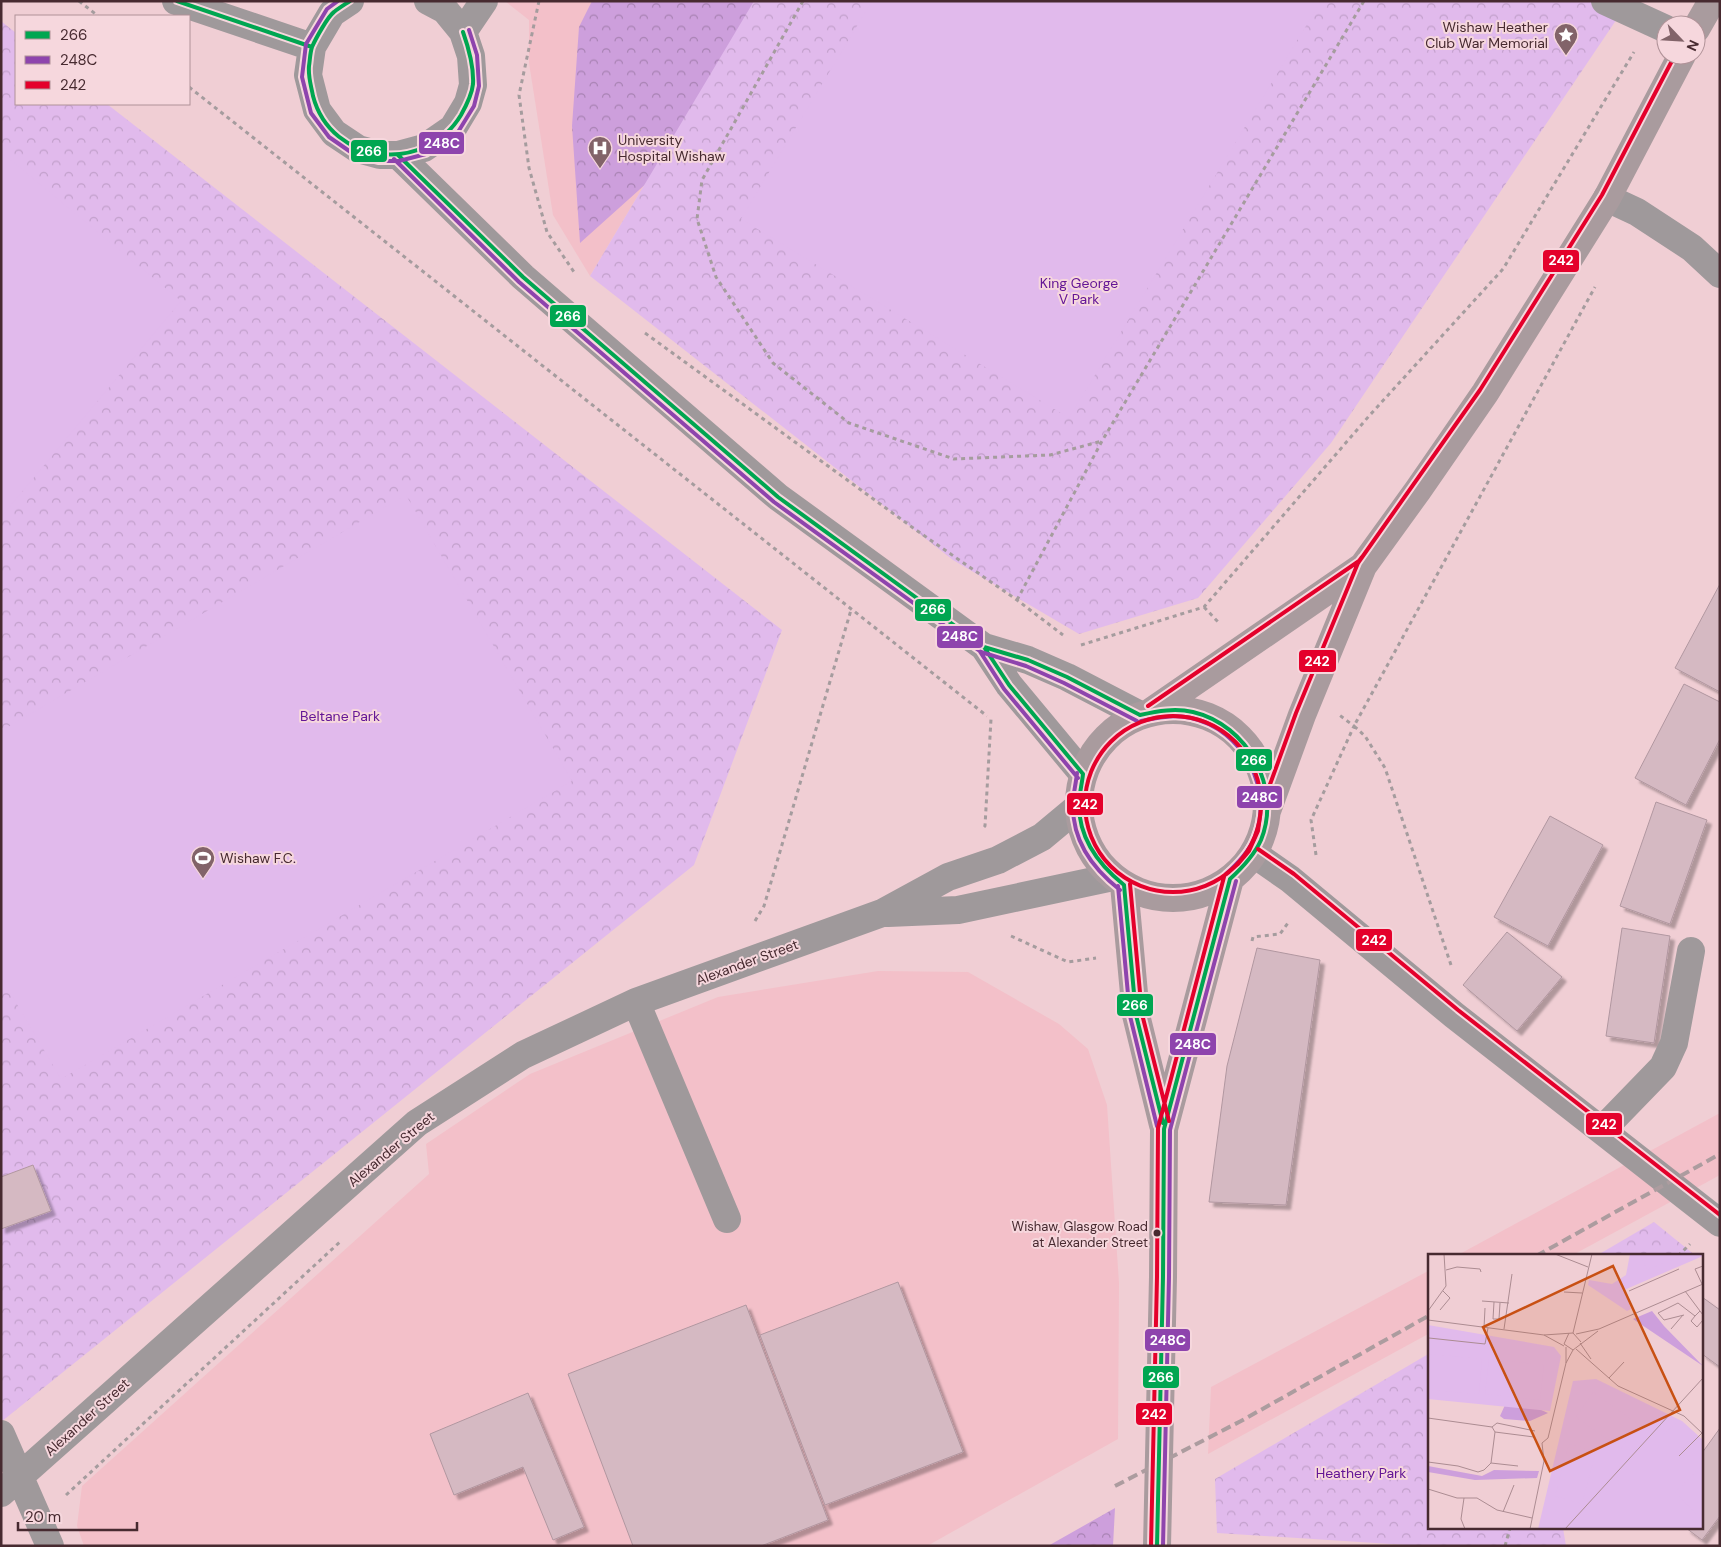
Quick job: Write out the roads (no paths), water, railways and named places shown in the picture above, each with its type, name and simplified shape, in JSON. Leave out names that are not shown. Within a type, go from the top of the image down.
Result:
[{"type":"main road","points":[[1267,811],[1302,715],[1363,566],[1485,392],[1608,198],[1677,65]]},
{"type":"main road","points":[[1146,713],[1184,710],[1212,718],[1236,733],[1254,756],[1265,782],[1267,811],[1264,833],[1254,854],[1230,880],[1209,891],[1168,899],[1145,894],[1119,881],[1095,858],[1084,833],[1078,807],[1083,774],[1100,745],[1116,730],[1146,713],[1363,566]]},
{"type":"main road","points":[[1164,1129],[1230,880]]},
{"type":"main road","points":[[1119,881],[1136,1015],[1164,1129],[1164,1277],[1157,1546]]},
{"type":"street","points":[[176,1],[312,47]]},
{"type":"street","points":[[350,1],[332,13],[312,47],[308,75],[317,110],[334,133],[358,149],[380,155],[398,155],[424,148],[453,128],[468,103],[472,85],[471,56],[463,32],[445,10],[428,1]]},
{"type":"street","points":[[463,32],[484,1]]},
{"type":"street","points":[[1605,1],[1656,25]]},
{"type":"street","points":[[398,155],[523,277],[778,497],[984,647],[1028,660],[1146,713]]},
{"type":"street","points":[[1608,198],[1637,212],[1692,248],[1720,274]]},
{"type":"street","points":[[984,647],[1009,685],[1083,774]]},
{"type":"street","name":"Alexander Street","points":[[10,1485],[417,1123],[523,1055],[636,1002],[882,913],[948,877],[998,860],[1042,837],[1078,807]]},
{"type":"street","points":[[1254,854],[1290,879],[1454,1015],[1720,1223]]},
{"type":"street","name":"Alexander Street","points":[[882,913],[958,910],[1119,881]]},
{"type":"street","points":[[1602,1130],[1663,1066],[1674,1043],[1691,951]]},
{"type":"street","points":[[636,1002],[728,1219]]},
{"type":"street","points":[[1,1434],[10,1485],[38,1520],[50,1546]]},
{"type":"railway","points":[[1540,1254],[1720,1154]]},
{"type":"railway","points":[[1115,1486],[1241,1421],[1428,1316]]},
{"type":"place","name":"Wishaw Heather Club War Memorial","points":[[1566,56]]},
{"type":"place","name":"University Hospital Wishaw","points":[[600,169]]},
{"type":"place","name":"Wishaw F.C.","points":[[203,879]]},
{"type":"place","name":"Wishaw, Glasgow Road at Alexander Street","points":[[1157,1233]]},
{"type":"park label","name":"King George V Park","points":[[1079,292]]},
{"type":"park label","name":"Beltane Park","points":[[340,716]]},
{"type":"park label","name":"Heathery Park","points":[[1361,1473]]}]
